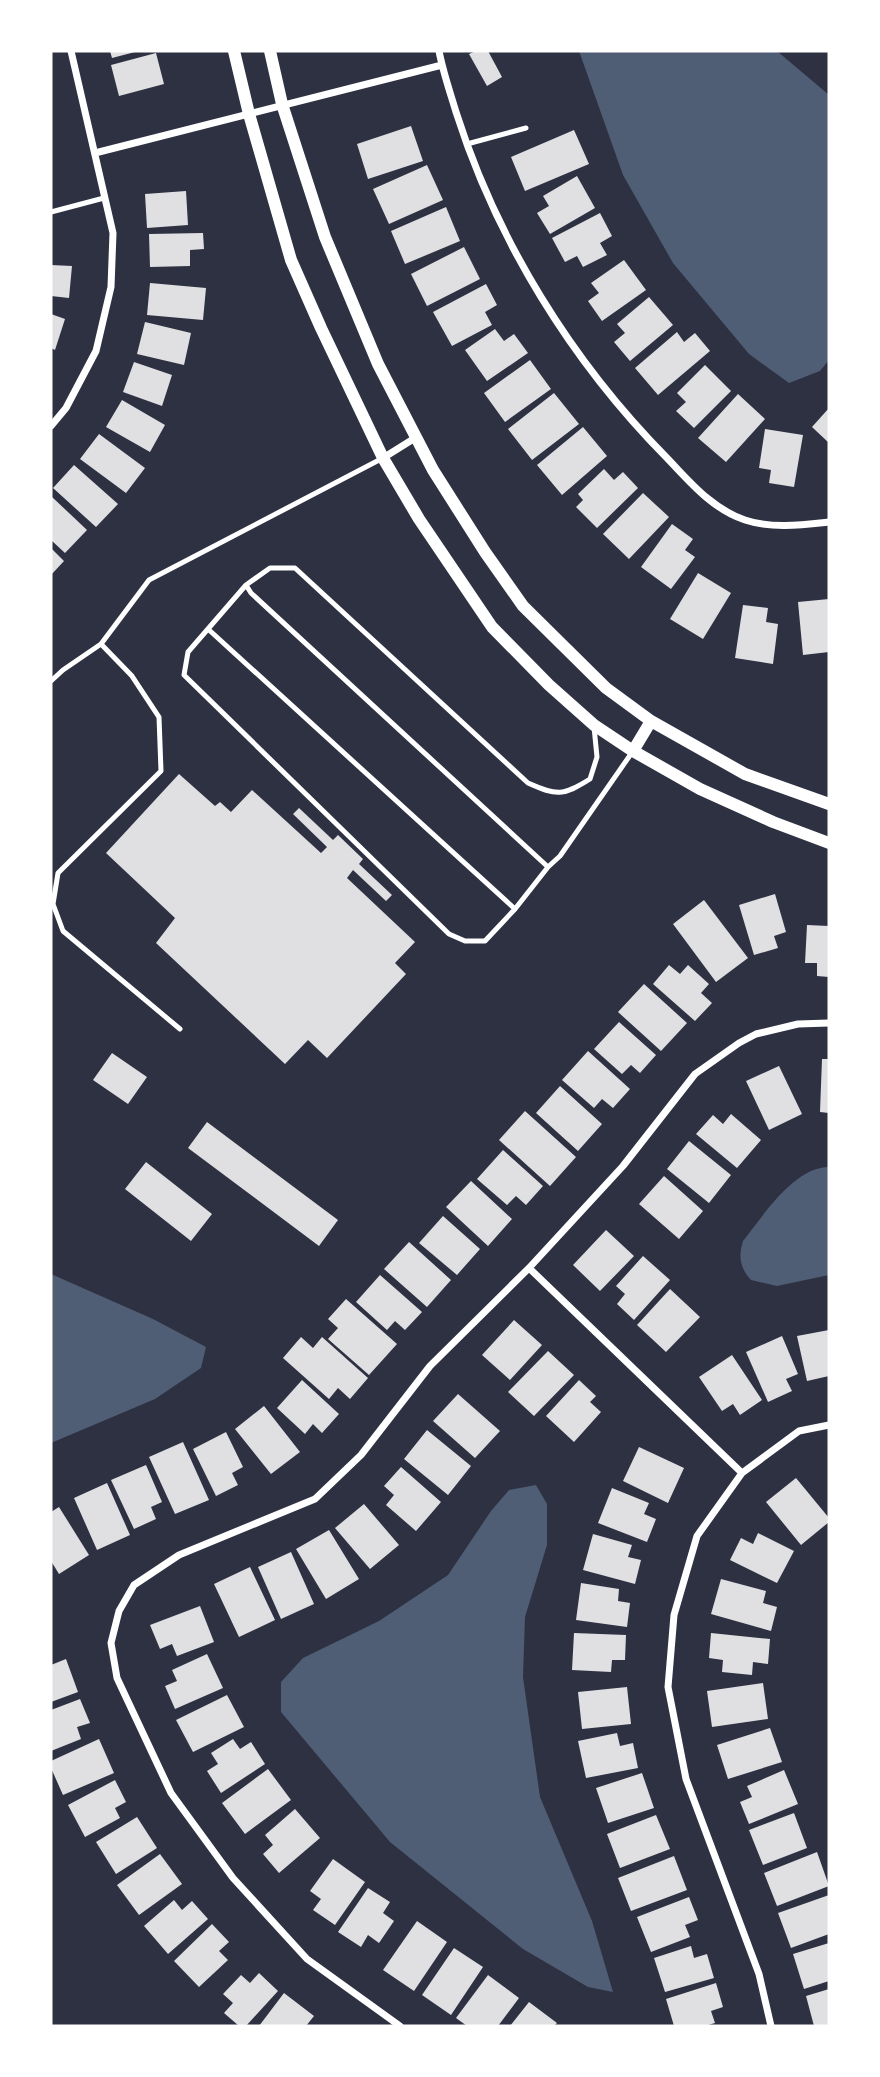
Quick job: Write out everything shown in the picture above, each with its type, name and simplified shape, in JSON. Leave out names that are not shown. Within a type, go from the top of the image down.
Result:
[{"type":"street","points":[[51,426],[66,408],[96,351],[111,287],[113,233],[71,51]]},
{"type":"street","points":[[234,51],[249,114],[291,260],[383,458],[419,519],[492,627],[549,685],[594,725],[633,751],[700,789],[773,822],[829,843]]},
{"type":"street","points":[[270,51],[282,104],[325,237],[378,364],[415,438],[485,552],[523,606],[606,688],[651,721],[746,774],[829,804]]},
{"type":"street","points":[[439,51],[467,145],[502,227],[554,318],[628,419],[709,501],[745,520],[785,526],[829,522]]},
{"type":"street","points":[[95,153],[442,65]]},
{"type":"street","points":[[383,458],[415,438]]},
{"type":"street","points":[[633,751],[651,721]]},
{"type":"street","points":[[400,2026],[307,1959],[233,1878],[171,1793],[117,1678],[111,1643],[119,1611],[134,1585],[179,1555],[316,1499],[360,1455],[430,1366],[529,1268],[623,1166],[695,1074],[756,1034],[797,1024],[829,1023]]},
{"type":"street","points":[[529,1268],[742,1473]]},
{"type":"street","points":[[771,2026],[759,1974],[686,1780],[668,1687],[674,1615],[697,1536],[742,1473],[799,1432],[829,1425]]},
{"type":"lane","points":[[467,145],[526,128]]},
{"type":"lane","points":[[51,212],[104,198]]},
{"type":"lane","points":[[51,681],[101,644],[149,580],[383,458]]},
{"type":"lane","points":[[594,725],[597,757],[590,779],[570,792],[551,794],[528,783],[295,568],[270,568],[246,585],[188,652],[184,674],[449,934],[465,941],[485,941],[514,909],[560,856],[633,751]]},
{"type":"lane","points":[[246,585],[251,593],[548,867]]},
{"type":"lane","points":[[208,629],[514,909]]},
{"type":"lane","points":[[101,644],[132,676],[159,717],[161,771],[58,873],[53,904],[63,932],[180,1029]]},
{"type":"lane","points":[[51,871],[58,873]]},
{"type":"water","points":[[579,51],[777,51],[829,95],[829,360],[820,371],[789,383],[749,354],[673,263],[623,175]]},
{"type":"water","points":[[829,1167],[829,1275],[777,1286],[751,1280],[741,1262],[743,1241],[792,1184],[816,1169]]},
{"type":"water","points":[[51,1274],[153,1319],[206,1347],[201,1368],[155,1399],[51,1443]]},
{"type":"water","points":[[536,1485],[547,1504],[547,1545],[525,1617],[523,1677],[540,1797],[592,1921],[613,1992],[588,1987],[523,1949],[390,1842],[281,1712],[281,1682],[303,1658],[379,1621],[448,1575],[491,1511],[509,1490]]},
{"type":"building","points":[[110,51],[134,51],[135,52],[112,58]]},
{"type":"building","points":[[488,51],[502,77],[487,86],[469,54]]},
{"type":"building","points":[[156,53],[164,84],[119,96],[111,65]]},
{"type":"building","points":[[411,126],[423,161],[368,179],[357,144]]},
{"type":"building","points":[[574,130],[589,164],[525,191],[511,157]]},
{"type":"building","points":[[427,165],[443,200],[389,224],[373,189]]},
{"type":"building","points":[[577,176],[595,208],[550,234],[537,213],[549,206],[543,196]]},
{"type":"building","points":[[186,191],[188,225],[147,228],[145,194]]},
{"type":"building","points":[[446,207],[460,241],[405,264],[391,231]]},
{"type":"building","points":[[600,213],[612,236],[600,243],[607,255],[583,267],[577,256],[565,262],[552,238]]},
{"type":"building","points":[[203,233],[204,249],[190,250],[190,266],[150,267],[149,234]]},
{"type":"building","points":[[464,247],[480,279],[427,306],[411,274]]},
{"type":"building","points":[[624,260],[646,290],[602,321],[588,301],[599,293],[591,283]]},
{"type":"building","points":[[51,265],[72,266],[69,298],[51,296]]},
{"type":"building","points":[[150,283],[206,288],[203,320],[147,315]]},
{"type":"building","points":[[486,284],[497,305],[485,312],[492,325],[452,346],[433,312]]},
{"type":"building","points":[[649,297],[673,325],[630,361],[614,342],[625,333],[617,324]]},
{"type":"building","points":[[51,314],[65,319],[55,350],[51,348]]},
{"type":"building","points":[[145,322],[191,333],[184,365],[137,354]]},
{"type":"building","points":[[495,329],[504,341],[514,334],[528,353],[487,381],[465,350]]},
{"type":"building","points":[[677,332],[684,342],[695,333],[710,351],[658,395],[635,368]]},
{"type":"building","points":[[530,360],[551,389],[505,422],[484,393]]},
{"type":"building","points":[[134,362],[172,375],[162,406],[123,392]]},
{"type":"building","points":[[705,365],[731,391],[694,428],[676,411],[686,402],[677,393]]},
{"type":"building","points":[[554,393],[579,424],[532,460],[508,429]]},
{"type":"building","points":[[738,394],[765,419],[726,462],[698,438]]},
{"type":"building","points":[[122,400],[165,425],[150,452],[106,427]]},
{"type":"building","points":[[829,408],[829,443],[812,427]]},
{"type":"building","points":[[583,427],[607,456],[562,495],[537,465]]},
{"type":"building","points":[[765,429],[803,435],[794,487],[769,483],[771,470],[759,468]]},
{"type":"building","points":[[99,434],[145,468],[126,493],[80,459]]},
{"type":"building","points":[[74,465],[118,504],[96,527],[53,488]]},
{"type":"building","points":[[604,469],[614,480],[623,472],[638,488],[597,528],[576,507],[583,500],[578,494]]},
{"type":"building","points":[[643,493],[669,517],[629,559],[603,534]]},
{"type":"building","points":[[51,496],[87,530],[65,553],[51,540]]},
{"type":"building","points":[[672,524],[693,539],[685,550],[695,557],[671,589],[641,567]]},
{"type":"building","points":[[51,548],[64,561],[51,575]]},
{"type":"building","points":[[698,573],[731,593],[703,639],[670,619]]},
{"type":"building","points":[[829,599],[829,652],[803,655],[798,602]]},
{"type":"building","points":[[743,605],[768,608],[766,622],[778,624],[773,664],[735,658]]},
{"type":"building","points":[[179,774],[215,806],[220,802],[231,812],[252,790],[321,853],[327,847],[293,814],[299,808],[333,840],[338,835],[363,859],[359,864],[392,895],[386,901],[353,870],[347,878],[415,942],[395,963],[406,974],[327,1058],[308,1040],[285,1064],[156,943],[175,918],[106,853]]},
{"type":"building","points":[[775,894],[786,932],[774,936],[778,948],[754,955],[739,905]]},
{"type":"building","points":[[704,900],[748,958],[716,982],[673,924]]},
{"type":"building","points":[[807,925],[829,926],[829,977],[817,976],[817,963],[805,963]]},
{"type":"building","points":[[669,965],[680,974],[688,965],[709,984],[701,993],[712,1003],[695,1021],[653,984]]},
{"type":"building","points":[[644,984],[687,1023],[661,1051],[618,1012]]},
{"type":"building","points":[[619,1022],[656,1055],[640,1073],[631,1065],[622,1074],[594,1049]]},
{"type":"building","points":[[588,1051],[630,1089],[613,1108],[602,1099],[594,1108],[562,1080]]},
{"type":"building","points":[[112,1053],[147,1077],[128,1104],[93,1080]]},
{"type":"building","points":[[822,1059],[829,1059],[829,1113],[820,1112]]},
{"type":"building","points":[[779,1066],[802,1114],[769,1130],[746,1081]]},
{"type":"building","points":[[560,1086],[602,1124],[578,1151],[536,1113]]},
{"type":"building","points":[[525,1111],[576,1157],[550,1186],[499,1140]]},
{"type":"building","points":[[731,1114],[761,1140],[737,1168],[696,1134],[713,1115],[723,1124]]},
{"type":"building","points":[[207,1122],[338,1220],[319,1246],[188,1148]]},
{"type":"building","points":[[689,1141],[731,1175],[709,1203],[667,1169]]},
{"type":"building","points":[[503,1150],[543,1186],[526,1205],[516,1196],[507,1205],[477,1179]]},
{"type":"building","points":[[146,1162],[212,1214],[191,1241],[125,1189]]},
{"type":"building","points":[[664,1176],[703,1211],[679,1239],[639,1204]]},
{"type":"building","points":[[471,1181],[512,1219],[488,1246],[446,1207]]},
{"type":"building","points":[[443,1216],[480,1249],[457,1275],[419,1243]]},
{"type":"building","points":[[606,1230],[634,1256],[600,1291],[573,1265]]},
{"type":"building","points":[[409,1242],[451,1280],[427,1307],[384,1269]]},
{"type":"building","points":[[643,1256],[670,1280],[634,1320],[617,1304],[625,1294],[616,1286]]},
{"type":"building","points":[[380,1275],[422,1312],[405,1330],[395,1321],[387,1330],[356,1302]]},
{"type":"building","points":[[670,1289],[700,1317],[666,1352],[637,1325]]},
{"type":"building","points":[[346,1299],[397,1344],[369,1375],[328,1339],[338,1328],[328,1319]]},
{"type":"building","points":[[514,1320],[542,1345],[510,1380],[482,1355]]},
{"type":"building","points":[[829,1330],[829,1376],[807,1381],[797,1336]]},
{"type":"building","points":[[782,1336],[798,1374],[786,1379],[792,1391],[768,1402],[746,1352]]},
{"type":"building","points":[[301,1337],[313,1348],[322,1337],[368,1378],[350,1399],[338,1388],[329,1399],[283,1358]]},
{"type":"building","points":[[548,1351],[574,1375],[534,1416],[508,1392]]},
{"type":"building","points":[[732,1355],[762,1400],[740,1415],[733,1404],[722,1411],[699,1377]]},
{"type":"building","points":[[302,1380],[339,1414],[322,1433],[313,1424],[305,1434],[277,1408]]},
{"type":"building","points":[[579,1380],[596,1396],[590,1402],[601,1412],[574,1442],[546,1416]]},
{"type":"building","points":[[458,1394],[500,1431],[475,1458],[433,1421]]},
{"type":"building","points":[[264,1406],[300,1452],[271,1474],[235,1429]]},
{"type":"building","points":[[427,1430],[471,1466],[448,1495],[404,1459]]},
{"type":"building","points":[[226,1432],[243,1467],[232,1473],[238,1485],[216,1496],[193,1449]]},
{"type":"building","points":[[183,1442],[209,1500],[175,1514],[149,1457]]},
{"type":"building","points":[[639,1447],[684,1468],[668,1503],[623,1481]]},
{"type":"building","points":[[146,1465],[162,1502],[151,1507],[156,1519],[134,1529],[111,1480]]},
{"type":"building","points":[[401,1467],[441,1502],[416,1531],[386,1505],[394,1495],[384,1486]]},
{"type":"building","points":[[796,1478],[829,1518],[829,1522],[801,1545],[766,1502]]},
{"type":"building","points":[[107,1483],[130,1535],[97,1550],[74,1498]]},
{"type":"building","points":[[612,1488],[649,1503],[644,1514],[656,1519],[647,1542],[598,1523]]},
{"type":"building","points":[[364,1504],[399,1545],[370,1569],[335,1528]]},
{"type":"building","points":[[59,1507],[89,1555],[59,1574],[51,1561],[51,1512]]},
{"type":"building","points":[[329,1530],[359,1579],[326,1599],[296,1549]]},
{"type":"building","points":[[758,1533],[794,1551],[777,1583],[730,1560],[741,1538],[753,1544]]},
{"type":"building","points":[[593,1534],[632,1545],[628,1557],[641,1560],[635,1584],[583,1570]]},
{"type":"building","points":[[291,1552],[314,1604],[281,1619],[258,1567]]},
{"type":"building","points":[[250,1567],[275,1620],[239,1637],[214,1584]]},
{"type":"building","points":[[721,1579],[766,1591],[763,1603],[777,1607],[771,1631],[711,1614]]},
{"type":"building","points":[[581,1583],[619,1589],[618,1601],[630,1603],[627,1627],[576,1620]]},
{"type":"building","points":[[200,1606],[214,1642],[177,1656],[172,1644],[160,1649],[150,1625]]},
{"type":"building","points":[[574,1633],[626,1635],[625,1660],[612,1660],[611,1672],[572,1670]]},
{"type":"building","points":[[711,1633],[770,1639],[768,1664],[753,1662],[752,1675],[722,1672],[723,1660],[709,1658]]},
{"type":"building","points":[[207,1654],[223,1688],[175,1709],[165,1686],[177,1681],[172,1670]]},
{"type":"building","points":[[66,1659],[78,1692],[51,1702],[51,1665]]},
{"type":"building","points":[[763,1683],[768,1719],[712,1727],[707,1691]]},
{"type":"building","points":[[627,1687],[631,1724],[582,1729],[578,1692]]},
{"type":"building","points":[[227,1695],[244,1727],[193,1752],[176,1720]]},
{"type":"building","points":[[80,1699],[90,1723],[77,1727],[81,1739],[51,1751],[51,1710]]},
{"type":"building","points":[[770,1728],[782,1762],[728,1779],[717,1745]]},
{"type":"building","points":[[617,1733],[620,1746],[633,1743],[638,1768],[586,1778],[578,1741]]},
{"type":"building","points":[[99,1739],[114,1773],[63,1795],[51,1768],[51,1761]]},
{"type":"building","points":[[233,1739],[240,1749],[251,1742],[265,1764],[221,1793],[207,1771],[218,1764],[211,1753]]},
{"type":"building","points":[[268,1769],[291,1800],[245,1834],[222,1803]]},
{"type":"building","points":[[784,1770],[798,1804],[749,1824],[740,1802],[752,1797],[747,1786]]},
{"type":"building","points":[[642,1773],[654,1808],[608,1823],[596,1788]]},
{"type":"building","points":[[115,1780],[126,1802],[115,1808],[120,1818],[85,1837],[68,1805]]},
{"type":"building","points":[[295,1809],[320,1838],[279,1873],[263,1854],[273,1845],[265,1835]]},
{"type":"building","points":[[794,1813],[807,1848],[763,1865],[749,1830]]},
{"type":"building","points":[[656,1815],[670,1849],[620,1868],[607,1834]]},
{"type":"building","points":[[137,1817],[157,1848],[116,1874],[96,1842]]},
{"type":"building","points":[[817,1852],[829,1886],[777,1906],[764,1873]]},
{"type":"building","points":[[160,1854],[182,1884],[139,1915],[117,1885]]},
{"type":"building","points":[[674,1856],[687,1890],[631,1911],[618,1878]]},
{"type":"building","points":[[333,1859],[365,1882],[335,1925],[313,1910],[321,1899],[310,1891]]},
{"type":"building","points":[[368,1888],[390,1902],[383,1913],[394,1921],[379,1943],[368,1935],[361,1947],[338,1932]]},
{"type":"building","points":[[829,1895],[829,1934],[791,1948],[778,1913]]},
{"type":"building","points":[[689,1897],[698,1920],[685,1925],[690,1937],[651,1952],[637,1917]]},
{"type":"building","points":[[174,1900],[182,1910],[192,1901],[208,1919],[168,1954],[144,1926]]},
{"type":"building","points":[[417,1921],[447,1942],[414,1991],[383,1970]]},
{"type":"building","points":[[212,1924],[229,1942],[219,1951],[228,1960],[199,1987],[174,1961]]},
{"type":"building","points":[[829,1943],[829,1981],[804,1989],[793,1954]]},
{"type":"building","points":[[691,1946],[694,1958],[707,1954],[714,1978],[665,1992],[654,1958]]},
{"type":"building","points":[[454,1948],[483,1967],[451,2015],[422,1995]]},
{"type":"building","points":[[259,1973],[278,1991],[246,2026],[239,2026],[224,2013],[233,2003],[223,1994],[241,1975],[250,1983]]},
{"type":"building","points":[[488,1975],[519,1998],[498,2026],[467,2026],[456,2018]]},
{"type":"building","points":[[716,1983],[723,2007],[711,2011],[715,2023],[705,2026],[674,2026],[666,1999]]},
{"type":"building","points":[[829,1989],[829,2026],[814,2026],[806,1996]]},
{"type":"building","points":[[284,1993],[314,2016],[306,2026],[259,2026]]},
{"type":"building","points":[[529,2002],[557,2023],[554,2026],[510,2026]]}]
